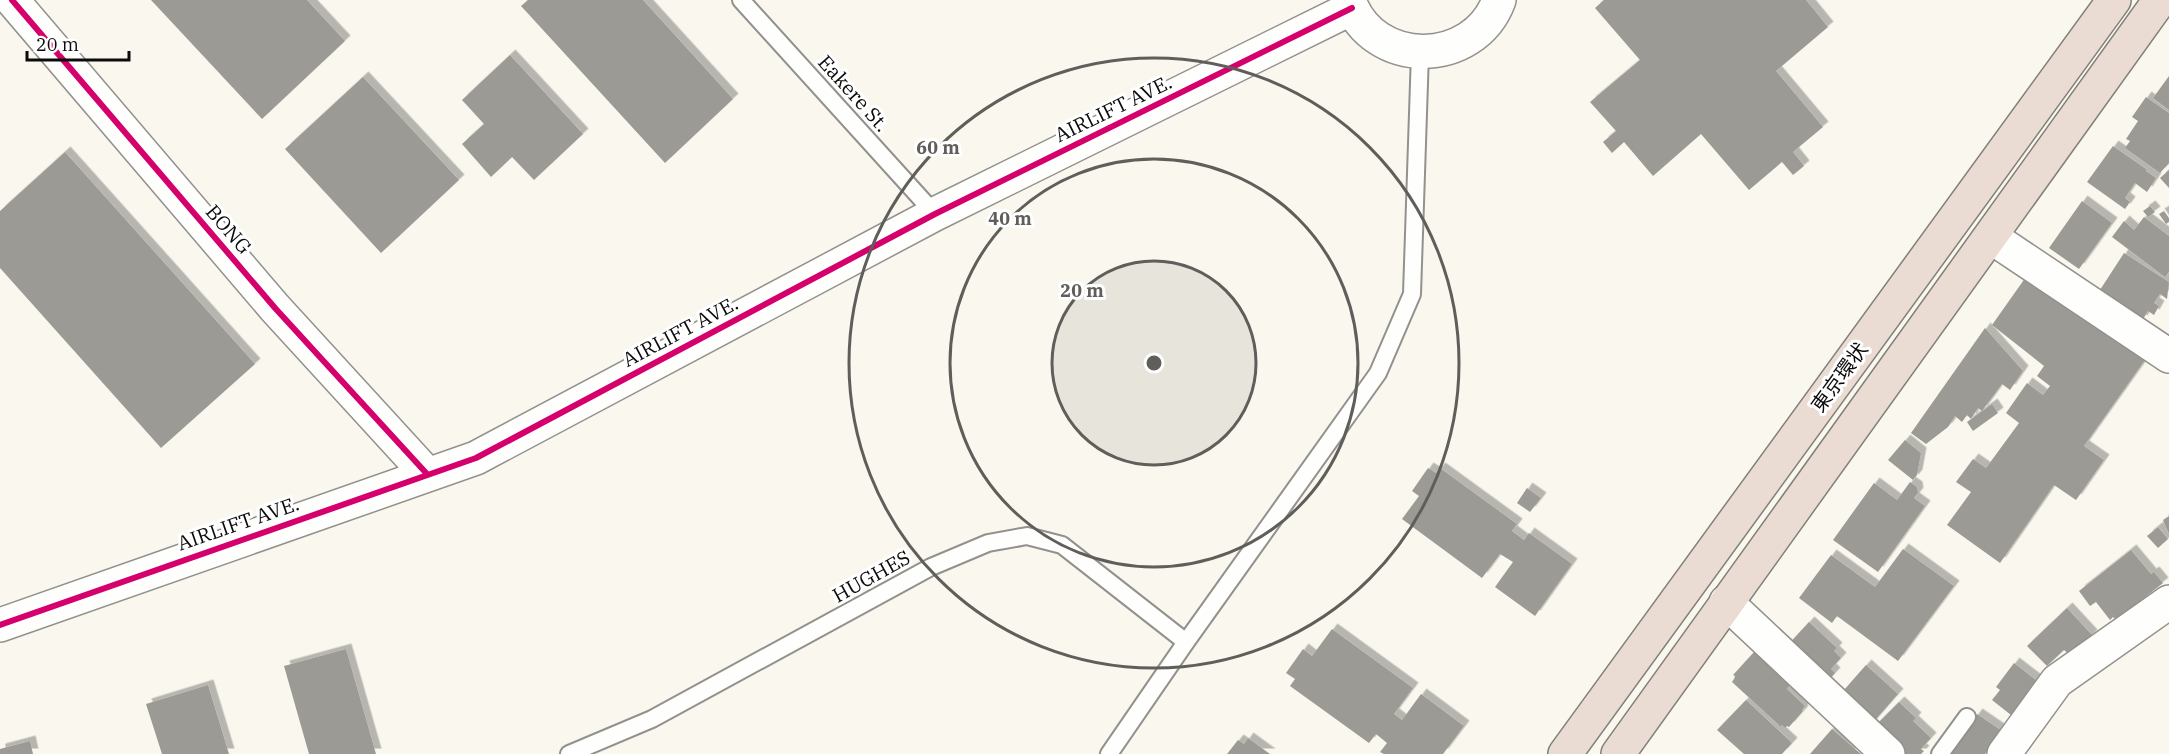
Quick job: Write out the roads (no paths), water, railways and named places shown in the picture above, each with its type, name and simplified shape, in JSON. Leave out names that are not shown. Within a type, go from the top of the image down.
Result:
[{"type":"highway","name":"東京環状","points":[[1565,754],[2114,0]]},
{"type":"highway","name":"東京環状","points":[[1618,754],[2160,0]]},
{"type":"street","name":"BONG","points":[[12,0],[275,308],[428,474]]},
{"type":"street","name":"AIRLIFT AVE.","points":[[0,625],[476,458],[935,214],[1351,4],[1364,26],[1380,40],[1399,49],[1420,53],[1440,51],[1458,45],[1475,34],[1488,20],[1499,0]]},
{"type":"street","points":[[1991,237],[2169,356]]},
{"type":"street","points":[[1726,602],[1888,754]]},
{"type":"street","points":[[2004,754],[2057,681],[2169,602]]},
{"type":"lane","name":"Eakere St.","points":[[741,0],[935,214]]},
{"type":"lane","points":[[1109,754],[1378,373],[1412,294],[1420,53]]},
{"type":"lane","name":"HUGHES","points":[[569,754],[652,719],[931,567],[988,543],[1027,536],[1062,545],[1186,642]]},
{"type":"lane","points":[[1940,754],[1967,717]]}]
